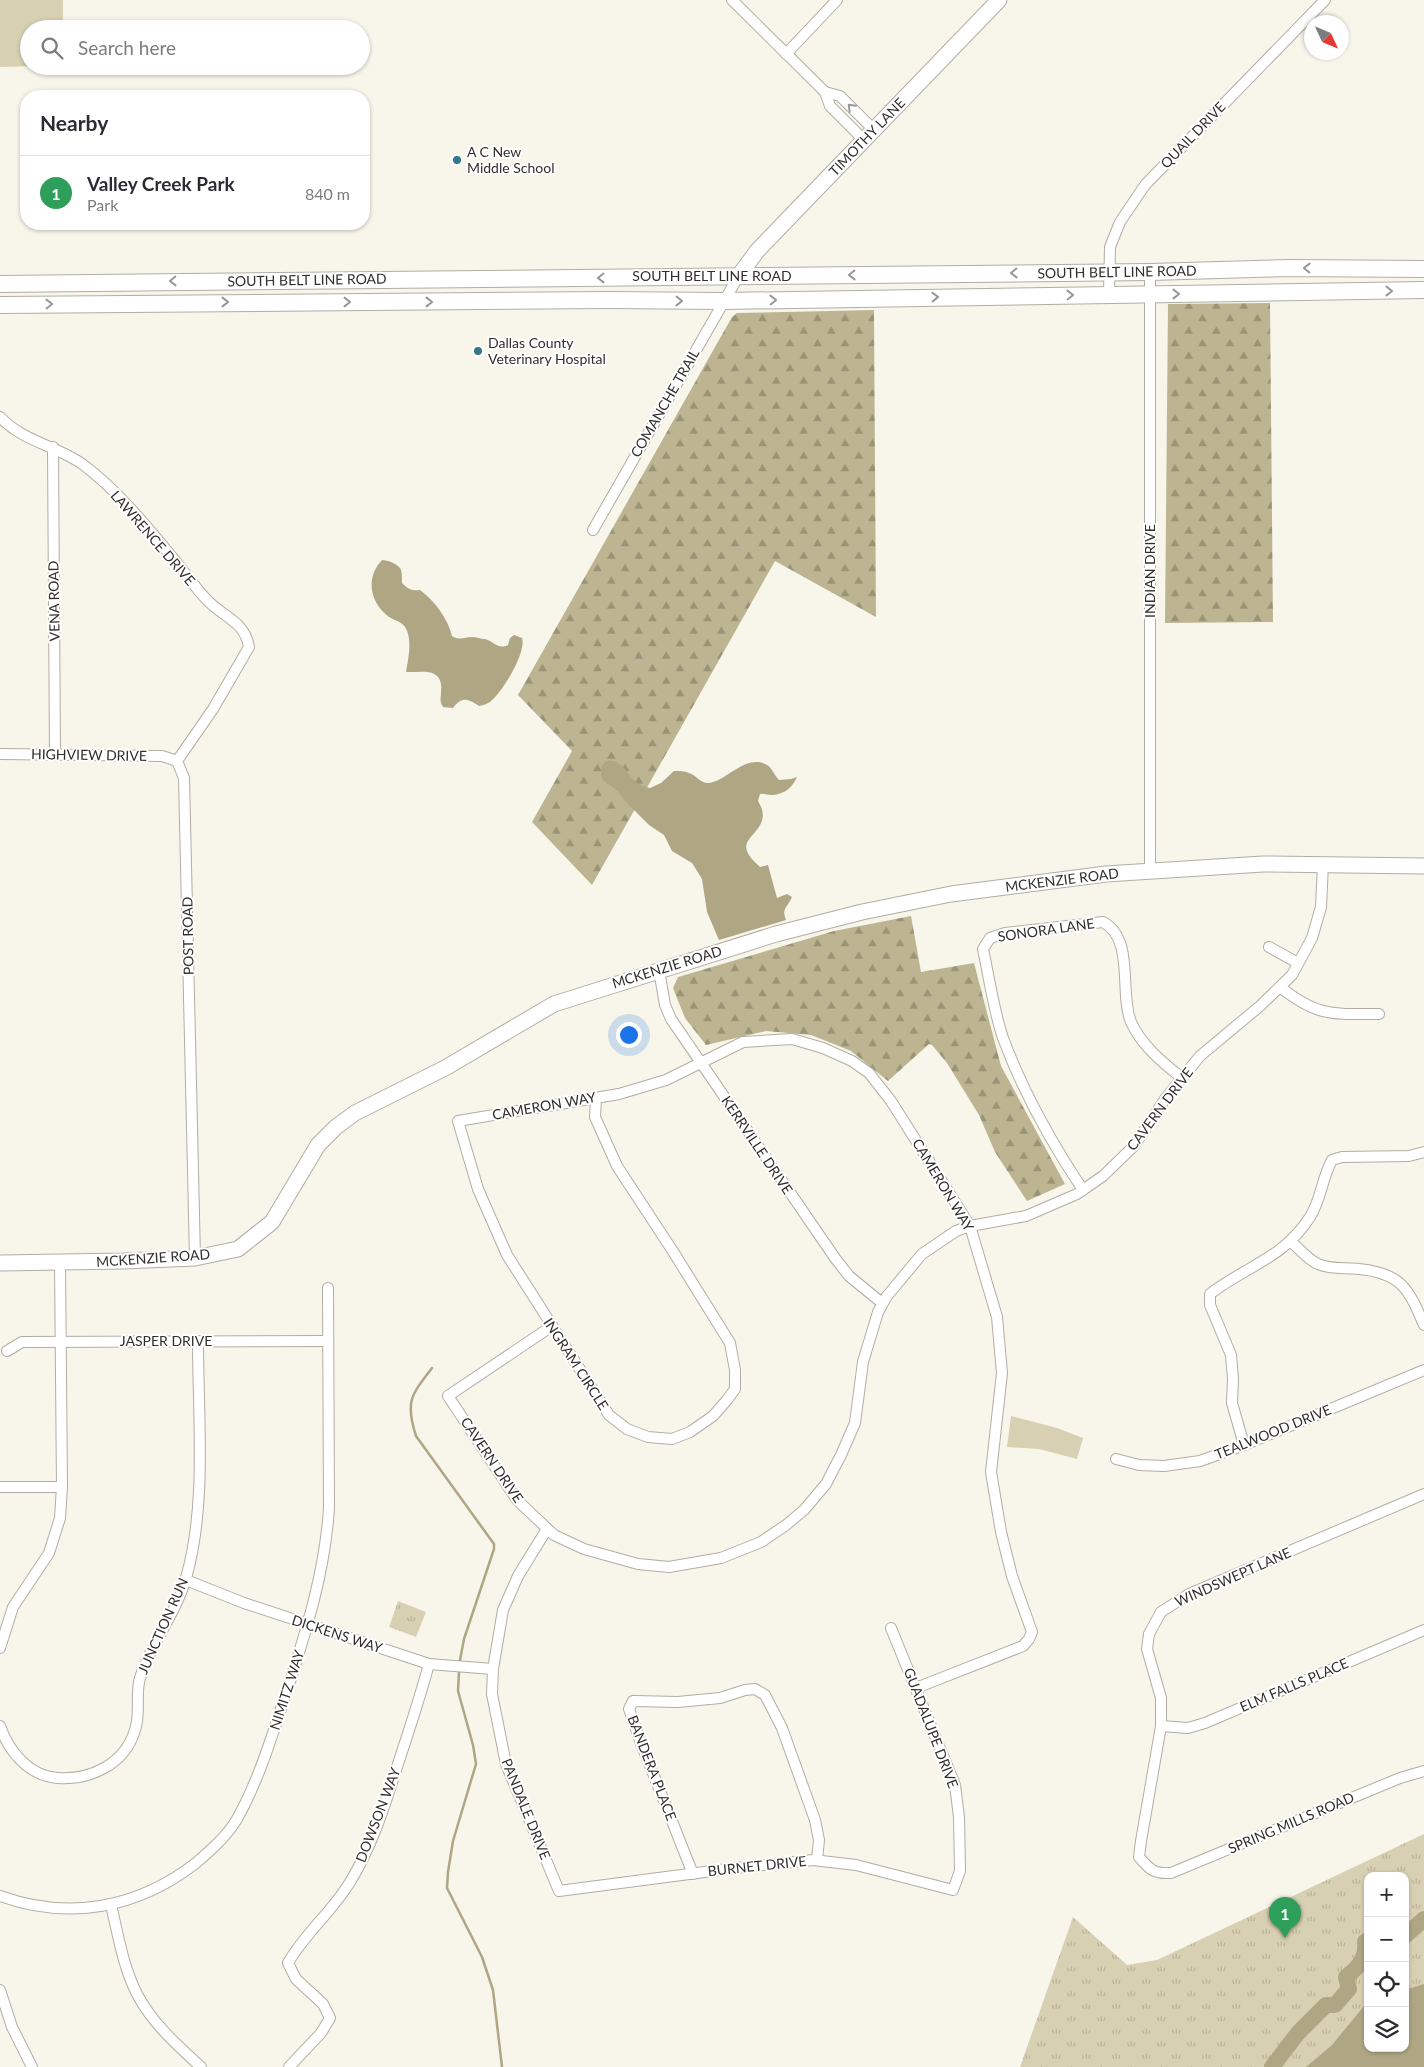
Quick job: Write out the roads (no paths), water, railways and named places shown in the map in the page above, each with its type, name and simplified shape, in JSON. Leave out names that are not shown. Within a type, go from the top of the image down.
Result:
[{"type":"main road","name":"SOUTH BELT LINE ROAD","points":[[0,284],[1150,272],[1291,268],[1424,269]]},
{"type":"main road","points":[[1355,269],[1355,291]]},
{"type":"main road","points":[[242,280],[243,289],[251,302]]},
{"type":"main road","points":[[152,282],[154,292],[169,303],[187,298],[204,281]]},
{"type":"main road","name":"SOUTH BELT LINE ROAD","points":[[0,305],[608,300],[724,301],[1424,290]]},
{"type":"street","points":[[732,0],[825,92],[840,96],[869,135]]},
{"type":"street","points":[[786,54],[838,0]]},
{"type":"street","name":"TIMOTHY LANE","points":[[738,277],[757,251],[999,0]]},
{"type":"street","name":"QUAIL DRIVE","points":[[1110,295],[1110,247],[1120,222],[1146,185],[1325,0]]},
{"type":"street","name":"INDIAN DRIVE","points":[[1150,272],[1150,871]]},
{"type":"street","name":"COMANCHE TRAIL","points":[[593,530],[738,277]]},
{"type":"street","name":"LAWRENCE DRIVE","points":[[0,417],[24,435],[53,447],[84,465],[122,499],[201,594],[218,611],[241,627],[247,636],[249,647],[213,710],[177,761]]},
{"type":"street","name":"VENA ROAD","points":[[53,447],[55,754]]},
{"type":"street","name":"HIGHVIEW DRIVE","points":[[0,754],[162,756],[177,761]]},
{"type":"street","name":"POST ROAD","points":[[177,761],[184,778],[195,1258]]},
{"type":"street","name":"MCKENZIE ROAD","points":[[0,1263],[195,1258],[238,1249],[272,1222],[318,1145],[336,1127],[355,1113],[445,1068],[554,1004],[776,934],[862,912],[951,894],[1038,881],[1150,871],[1263,864],[1424,866]]},
{"type":"street","name":"CAVERN DRIVE","points":[[552,1326],[448,1396],[517,1500],[554,1535],[584,1549],[638,1564],[669,1567],[722,1558],[761,1542],[804,1510],[826,1484],[842,1455],[856,1423],[863,1362],[878,1312],[882,1303],[922,1254],[956,1231],[970,1226],[1026,1216],[1083,1190],[1102,1176],[1134,1146],[1165,1100],[1200,1056],[1260,1006],[1292,975],[1312,938],[1320,907],[1323,864]]},
{"type":"street","name":"SONORA LANE","points":[[1083,1190],[1055,1149],[1032,1104],[1003,1037],[983,949],[990,938],[1005,933],[1103,922],[1109,925],[1118,937],[1121,949],[1131,1021],[1157,1057],[1182,1078]]},
{"type":"street","points":[[1269,947],[1298,963]]},
{"type":"street","name":"KERRVILLE DRIVE","points":[[658,970],[665,1004],[671,1020],[835,1258],[849,1276],[882,1303]]},
{"type":"street","points":[[1280,987],[1297,1001],[1323,1013],[1379,1014]]},
{"type":"street","name":"CAMERON WAY","points":[[458,1121],[619,1094],[666,1080],[743,1042],[792,1039],[822,1048],[852,1061],[869,1073],[891,1101],[970,1226],[997,1317],[1002,1372],[991,1472],[1012,1576],[1032,1632],[1030,1639],[1023,1646],[916,1688]]},
{"type":"street","name":"INGRAM CIRCLE","points":[[458,1121],[478,1189],[507,1255],[609,1414],[627,1429],[648,1437],[672,1440],[690,1432],[713,1416],[735,1389],[736,1370],[730,1343],[617,1166],[595,1117],[596,1098]]},
{"type":"street","points":[[1244,1445],[1232,1404],[1233,1379],[1231,1355],[1210,1305],[1210,1294],[1276,1254],[1291,1242],[1310,1216],[1326,1171],[1332,1160],[1342,1157],[1408,1156],[1424,1152]]},
{"type":"street","points":[[1291,1242],[1316,1263],[1334,1269],[1360,1269],[1380,1273],[1401,1283],[1411,1294],[1424,1325]]},
{"type":"street","points":[[0,1648],[2,1632],[13,1607],[49,1553],[60,1518],[62,1487],[60,1262]]},
{"type":"street","name":"NIMITZ WAY","points":[[0,1896],[23,1904],[70,1909],[111,1905],[147,1894],[177,1878],[220,1841],[236,1820],[258,1777],[309,1625],[320,1582],[327,1543],[330,1508],[328,1288]]},
{"type":"street","name":"JASPER DRIVE","points":[[6,1351],[22,1342],[328,1340]]},
{"type":"street","name":"JUNCTION RUN","points":[[0,1726],[6,1743],[23,1764],[48,1777],[75,1779],[101,1771],[121,1755],[135,1731],[139,1706],[139,1680],[148,1655],[170,1616],[186,1580],[194,1546],[199,1508],[198,1341]]},
{"type":"street","name":"TEALWOOD DRIVE","points":[[1116,1459],[1139,1465],[1164,1466],[1200,1461],[1244,1445],[1424,1370]]},
{"type":"street","points":[[0,1488],[62,1487]]},
{"type":"street","name":"WINDSWEPT LANE","points":[[1158,1874],[1139,1857],[1140,1841],[1161,1726],[1161,1698],[1147,1648],[1149,1634],[1161,1612],[1189,1594],[1424,1494]]},
{"type":"street","name":"PANDALE DRIVE","points":[[547,1529],[518,1576],[503,1610],[493,1670],[492,1694],[506,1764],[559,1891]]},
{"type":"street","name":"DICKENS WAY","points":[[186,1580],[244,1603],[429,1664],[493,1670]]},
{"type":"street","name":"GUADALUPE DRIVE","points":[[891,1628],[955,1785],[959,1817],[960,1871],[953,1890]]},
{"type":"street","name":"ELM FALLS PLACE","points":[[1161,1726],[1188,1728],[1205,1723],[1424,1630]]},
{"type":"street","name":"DOWSON WAY","points":[[288,2067],[322,2033],[330,2018],[323,2004],[296,1980],[288,1964],[298,1947],[324,1918],[349,1884],[366,1854],[392,1784],[419,1702],[429,1664]]},
{"type":"street","name":"BANDERA PLACE","points":[[693,1874],[641,1744],[630,1709],[633,1701],[678,1702],[720,1698],[745,1690],[754,1690],[765,1695],[782,1728],[815,1820],[819,1840],[817,1860]]},
{"type":"street","name":"SPRING MILLS ROAD","points":[[1158,1874],[1171,1873],[1400,1778],[1424,1771]]},
{"type":"street","name":"BURNET DRIVE","points":[[559,1891],[817,1860],[856,1865],[953,1890]]},
{"type":"street","points":[[111,1905],[127,1970],[137,1994],[152,2017],[171,2039],[200,2067]]},
{"type":"street","points":[[0,1994],[12,2027],[32,2067]]},
{"type":"waterway","points":[[432,1368],[419,1385],[412,1399],[411,1415],[416,1436],[494,1544],[494,1549],[464,1639],[460,1660]]},
{"type":"waterway","points":[[459,1672],[458,1691],[473,1745],[476,1764],[453,1841],[447,1888],[482,1957],[493,1990],[502,2067]]},
{"type":"waterway","points":[[1409,1932],[1424,1919]]},
{"type":"waterway","points":[[1272,2067],[1298,2033],[1326,2005],[1335,2005],[1349,1989],[1346,1977],[1355,1970],[1364,1955]]},
{"type":"place","name":"A C New Middle School","points":[[457,160]]},
{"type":"place","name":"Dallas County Veterinary Hospital","points":[[478,351]]},
{"type":"place","name":"Valley Creek Park","points":[[1285,1938]]}]
